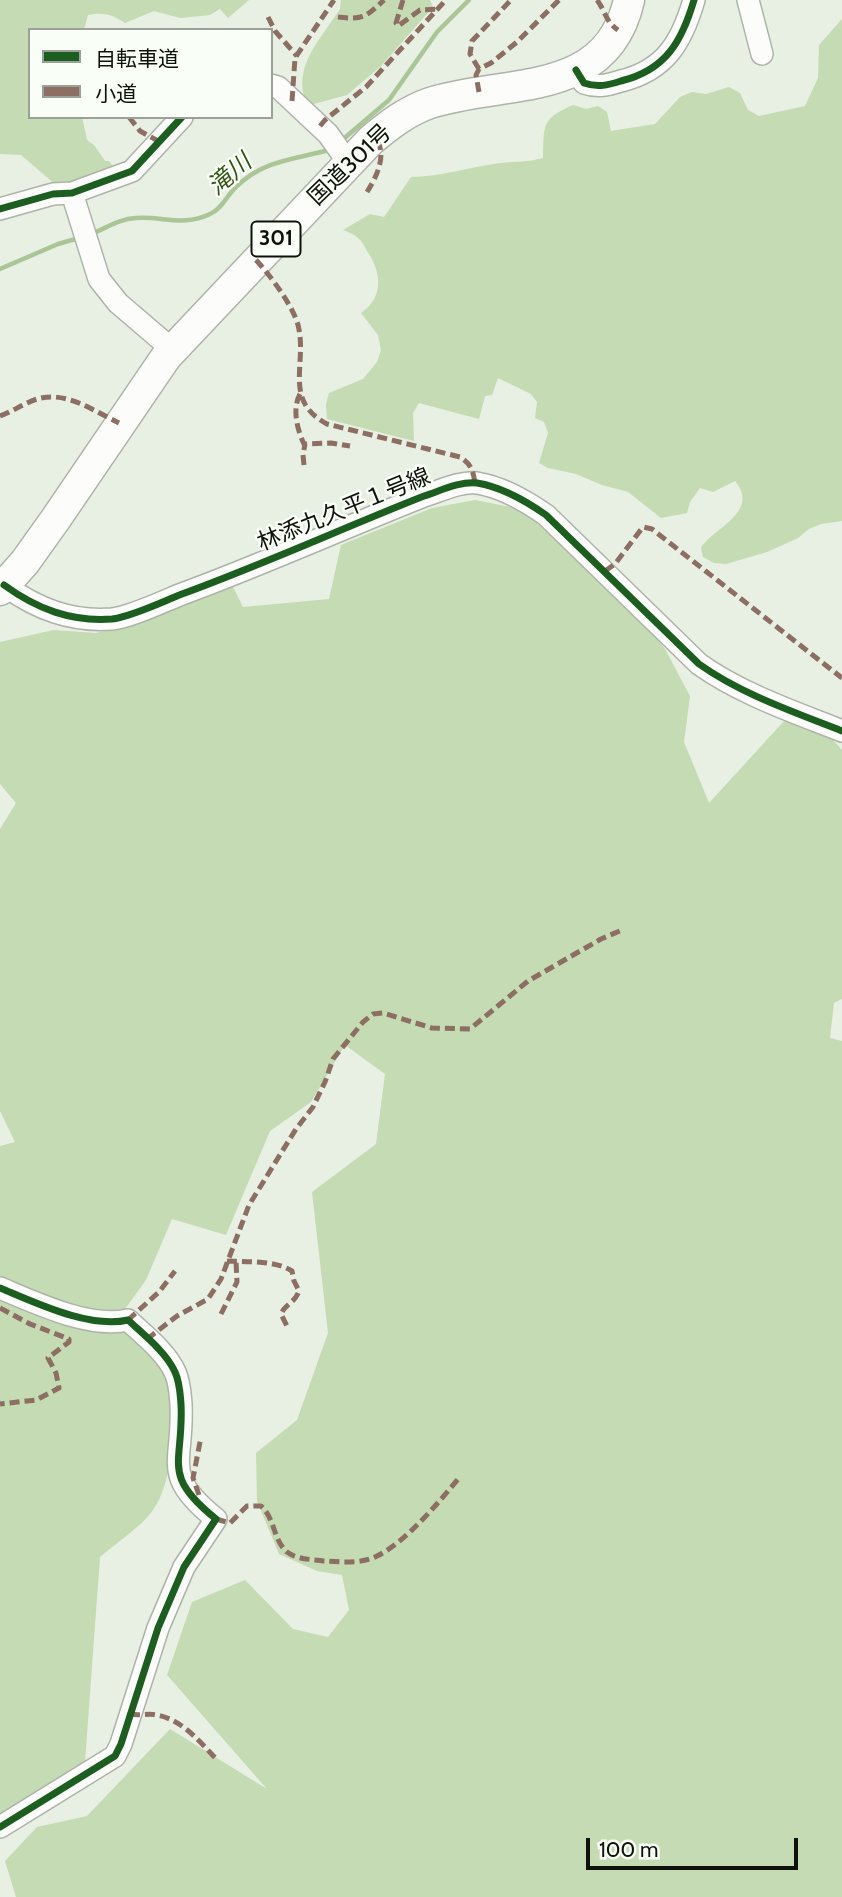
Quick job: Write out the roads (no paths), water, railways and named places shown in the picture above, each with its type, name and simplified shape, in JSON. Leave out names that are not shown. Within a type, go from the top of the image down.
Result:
[{"type":"highway","name":"国道301号","points":[[2,588],[40,541],[145,386],[338,148],[382,131],[421,107],[462,95],[544,83],[576,70],[594,58],[612,39],[621,24],[629,0]]},
{"type":"street","points":[[576,70],[584,83],[599,87],[636,78],[650,70],[673,50],[681,37],[694,0]]},
{"type":"street","points":[[748,0],[762,54]]},
{"type":"street","points":[[273,86],[278,87],[338,148]]},
{"type":"street","points":[[0,209],[53,194],[72,193],[132,171],[180,119]]},
{"type":"street","points":[[72,193],[99,279],[128,312],[173,350]]},
{"type":"street","name":"林添九久平１号線","points":[[2,588],[52,613],[79,619],[115,619],[230,577],[424,496],[454,486],[475,483],[523,499],[546,515],[699,664],[715,675],[785,709],[842,731]]},
{"type":"street","points":[[0,1288],[52,1309],[106,1322],[128,1320],[154,1345],[174,1370],[179,1382],[182,1420],[177,1463],[179,1476],[197,1504],[216,1518],[184,1567],[158,1628],[115,1756],[0,1827]]},
{"type":"waterway","name":"滝川","points":[[341,141],[389,100],[437,32],[469,0]]},
{"type":"waterway","name":"滝川","points":[[91,234],[130,219],[200,218],[218,209],[236,187],[256,172],[331,148]]},
{"type":"waterway","name":"滝川","points":[[0,269],[79,238]]}]
